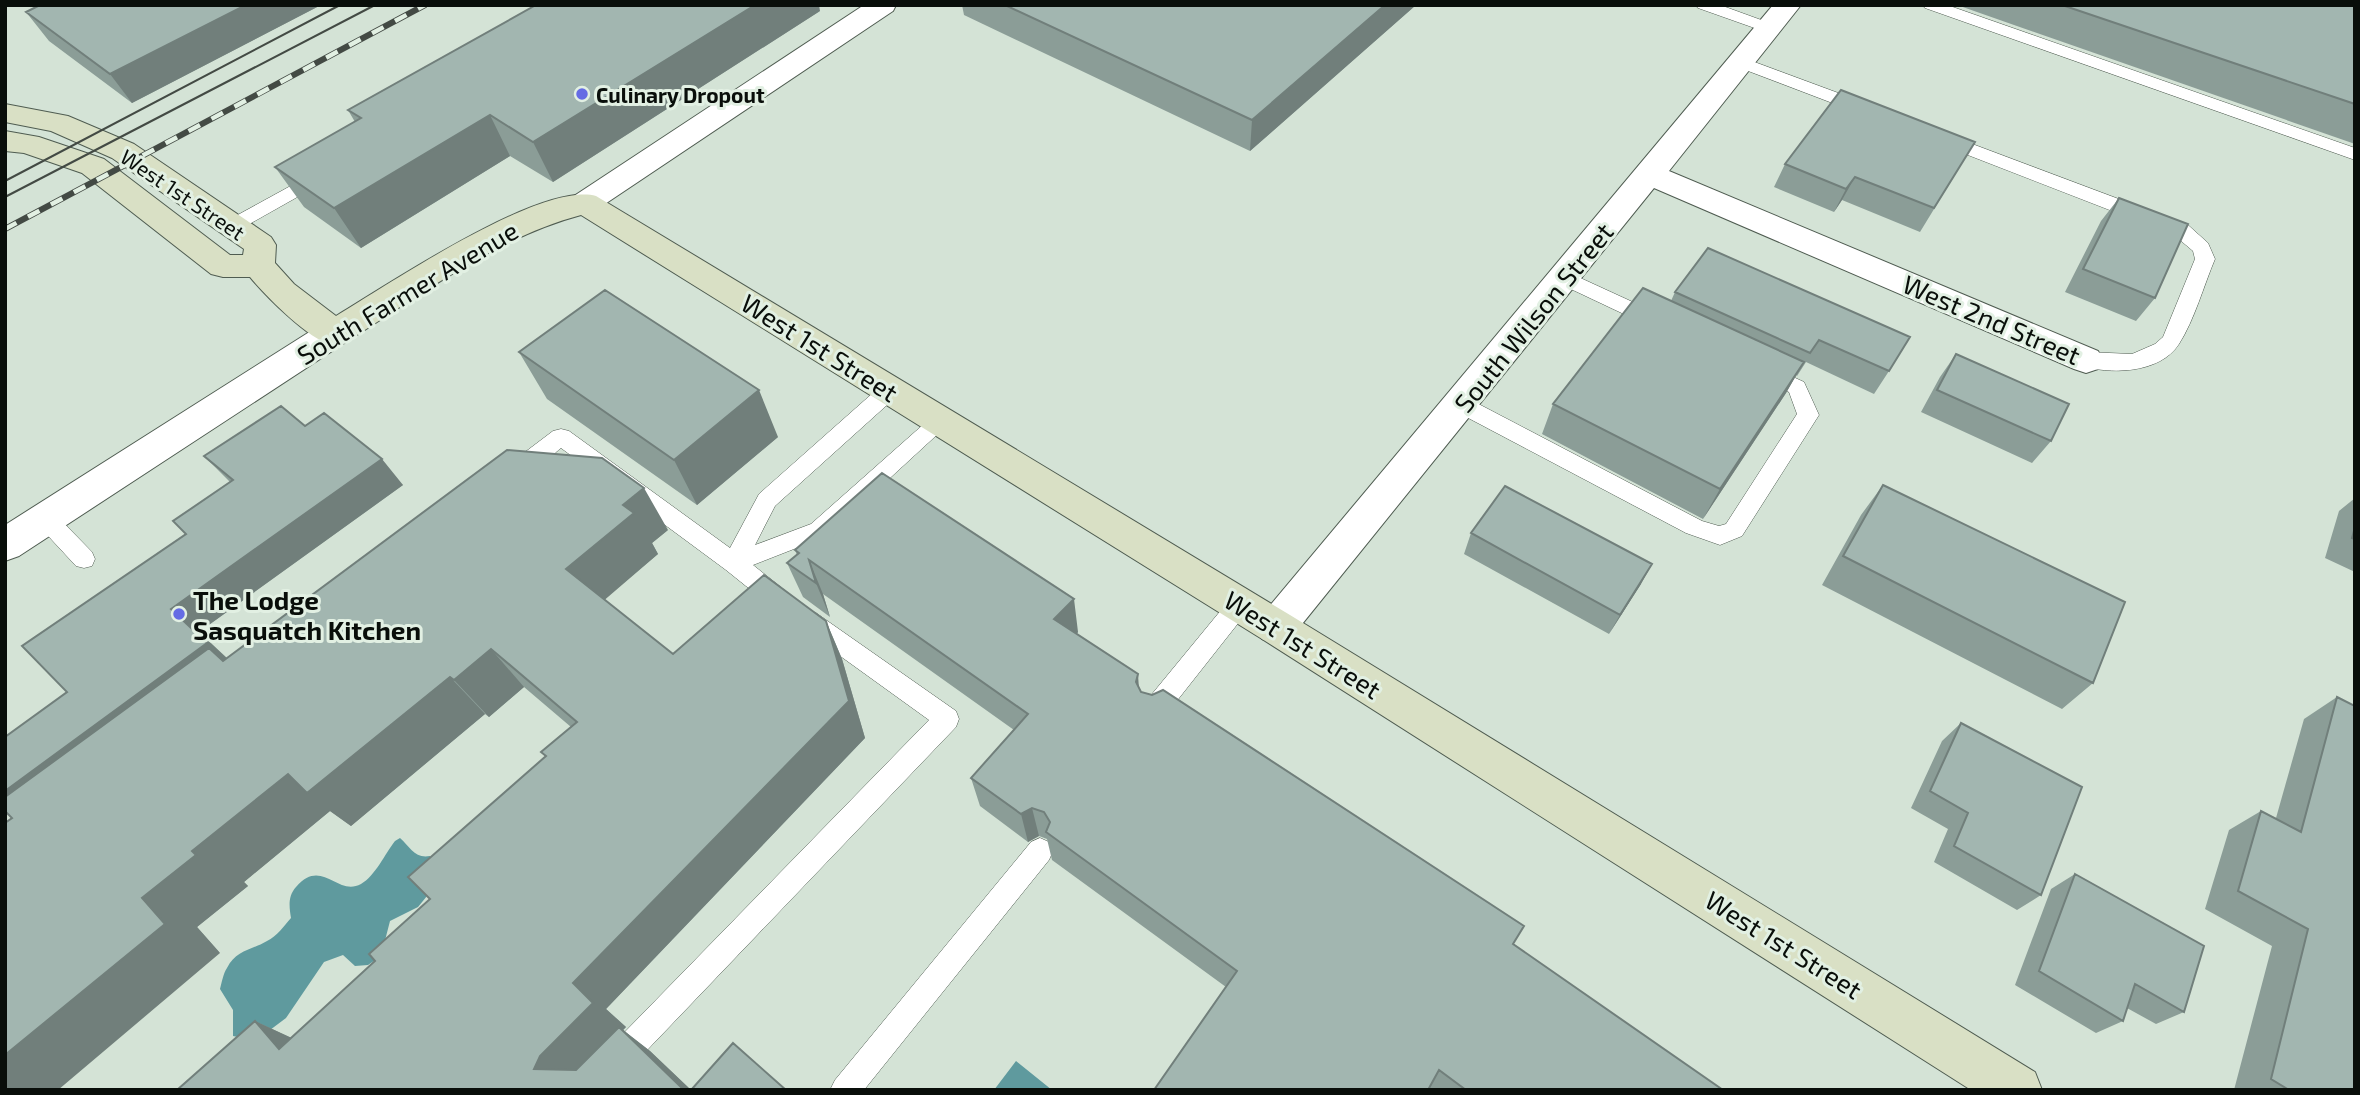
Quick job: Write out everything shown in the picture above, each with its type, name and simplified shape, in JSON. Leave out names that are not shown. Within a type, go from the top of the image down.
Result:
[{"type":"street","name":"South Farmer Avenue","points":[[5,545],[334,333],[493,236],[540,215],[585,203],[883,5]]},
{"type":"street","name":"South Wilson Street","points":[[1276,627],[1462,405],[1563,277],[1779,17]]},
{"type":"street","name":"West 1st Street","points":[[5,113],[58,122],[123,151],[230,227],[260,245],[259,266],[282,292],[334,333]]},
{"type":"street","name":"West 1st Street","points":[[5,141],[28,144],[93,166],[223,266],[259,266]]},
{"type":"street","name":"West 2nd Street","points":[[1649,174],[2086,360]]},
{"type":"street","name":"West 1st Street","points":[[585,203],[1276,627],[2017,1090]]},
{"type":"lane","points":[[1704,5],[1779,17]]},
{"type":"lane","points":[[1931,5],[2355,154]]},
{"type":"lane","points":[[1741,62],[1875,113]]},
{"type":"lane","name":"West 2nd Street","points":[[1926,132],[2180,230],[2202,248],[2205,259],[2171,341],[2165,349],[2144,361],[2086,360]]},
{"type":"lane","points":[[230,227],[302,187],[323,165]]},
{"type":"lane","points":[[1563,277],[1672,328]]},
{"type":"lane","points":[[1462,405],[1694,527],[1720,536],[1734,530],[1808,415],[1797,387],[1747,363]]},
{"type":"lane","points":[[734,563],[766,499],[890,390]]},
{"type":"lane","points":[[734,563],[819,530],[941,421]]},
{"type":"lane","points":[[494,487],[561,437],[734,563],[784,603],[947,719],[588,1090]]},
{"type":"lane","points":[[46,519],[84,559]]},
{"type":"lane","points":[[1152,713],[1240,605]]},
{"type":"lane","points":[[845,1090],[1040,851]]},
{"type":"water","points":[[400,838],[420,856],[430,856],[432,859],[427,896],[418,907],[390,921],[381,956],[368,965],[355,966],[343,955],[324,962],[286,1018],[270,1030],[242,1038],[233,1036],[233,1010],[220,989],[224,973],[235,957],[277,934],[291,918],[290,898],[296,887],[305,879],[322,876],[344,886],[361,884],[371,876],[395,841]]},
{"type":"water","points":[[1016,1061],[1052,1090],[994,1090]]},
{"type":"building","points":[[40,5],[246,5],[110,74],[26,12]]},
{"type":"building","points":[[536,5],[755,5],[533,142],[490,115],[334,208],[275,167],[361,118],[348,110]]},
{"type":"building","points":[[1005,5],[1385,5],[1252,120]]},
{"type":"building","points":[[2062,5],[2355,5],[2355,104]]},
{"type":"building","points":[[1841,90],[1975,142],[1934,208],[1855,177],[1846,189],[1785,164]]},
{"type":"building","points":[[2119,198],[2188,224],[2155,298],[2083,269]]},
{"type":"building","points":[[1708,248],[1910,337],[1889,371],[1819,340],[1810,353],[1675,292]]},
{"type":"building","points":[[1643,288],[1804,362],[1720,489],[1553,404]]},
{"type":"building","points":[[605,290],[759,390],[674,460],[519,352]]},
{"type":"building","points":[[1956,354],[2069,404],[2051,441],[1937,390]]},
{"type":"building","points":[[281,406],[305,426],[324,413],[382,459],[171,609],[207,643],[5,791],[5,737],[67,692],[22,646],[186,534],[173,521],[233,480],[204,456]]},
{"type":"building","points":[[507,450],[602,458],[644,488],[623,505],[634,513],[566,569],[673,654],[764,575],[826,621],[849,701],[573,983],[593,1003],[540,1056],[534,1069],[576,1070],[619,1027],[684,1090],[177,1090],[255,1021],[279,1049],[375,961],[369,954],[430,899],[408,877],[546,756],[541,752],[577,722],[491,649],[454,680],[450,677],[307,793],[288,774],[192,851],[196,855],[142,898],[165,924],[5,1055],[5,823],[12,818],[5,811],[5,797],[209,648],[223,661]]},
{"type":"building","points":[[882,473],[1074,599],[1054,619],[1138,674],[1136,682],[1141,692],[1152,695],[1163,690],[1524,926],[1513,944],[1723,1090],[1466,1090],[1439,1070],[1428,1090],[1154,1090],[1237,971],[1046,832],[1050,822],[1044,812],[1032,808],[1021,814],[971,778],[1028,714],[809,560],[816,583],[787,563],[799,553],[795,550]]},
{"type":"building","points":[[1883,485],[2125,602],[2093,683],[1843,556]]},
{"type":"building","points":[[1505,486],[1652,564],[1620,615],[1471,533]]},
{"type":"building","points":[[2337,697],[2355,706],[2355,1090],[2289,1090],[2271,1079],[2308,929],[2238,891],[2261,811],[2301,832]]},
{"type":"building","points":[[1961,723],[2082,787],[2041,895],[1954,846],[1968,813],[1930,791]]},
{"type":"building","points":[[2075,874],[2204,946],[2184,1012],[2135,984],[2123,1021],[2039,971]]},
{"type":"building","points":[[733,1043],[786,1090],[691,1090]]},
{"type":"tram line","points":[[5,181],[340,5]]},
{"type":"tram line","points":[[5,197],[375,5]]},
{"type":"railway","points":[[5,229],[425,5]]},
{"type":"place","name":"Culinary Dropout","points":[[582,94]]},
{"type":"place","name":"The Lodge Sasquatch Kitchen","points":[[179,614]]}]
